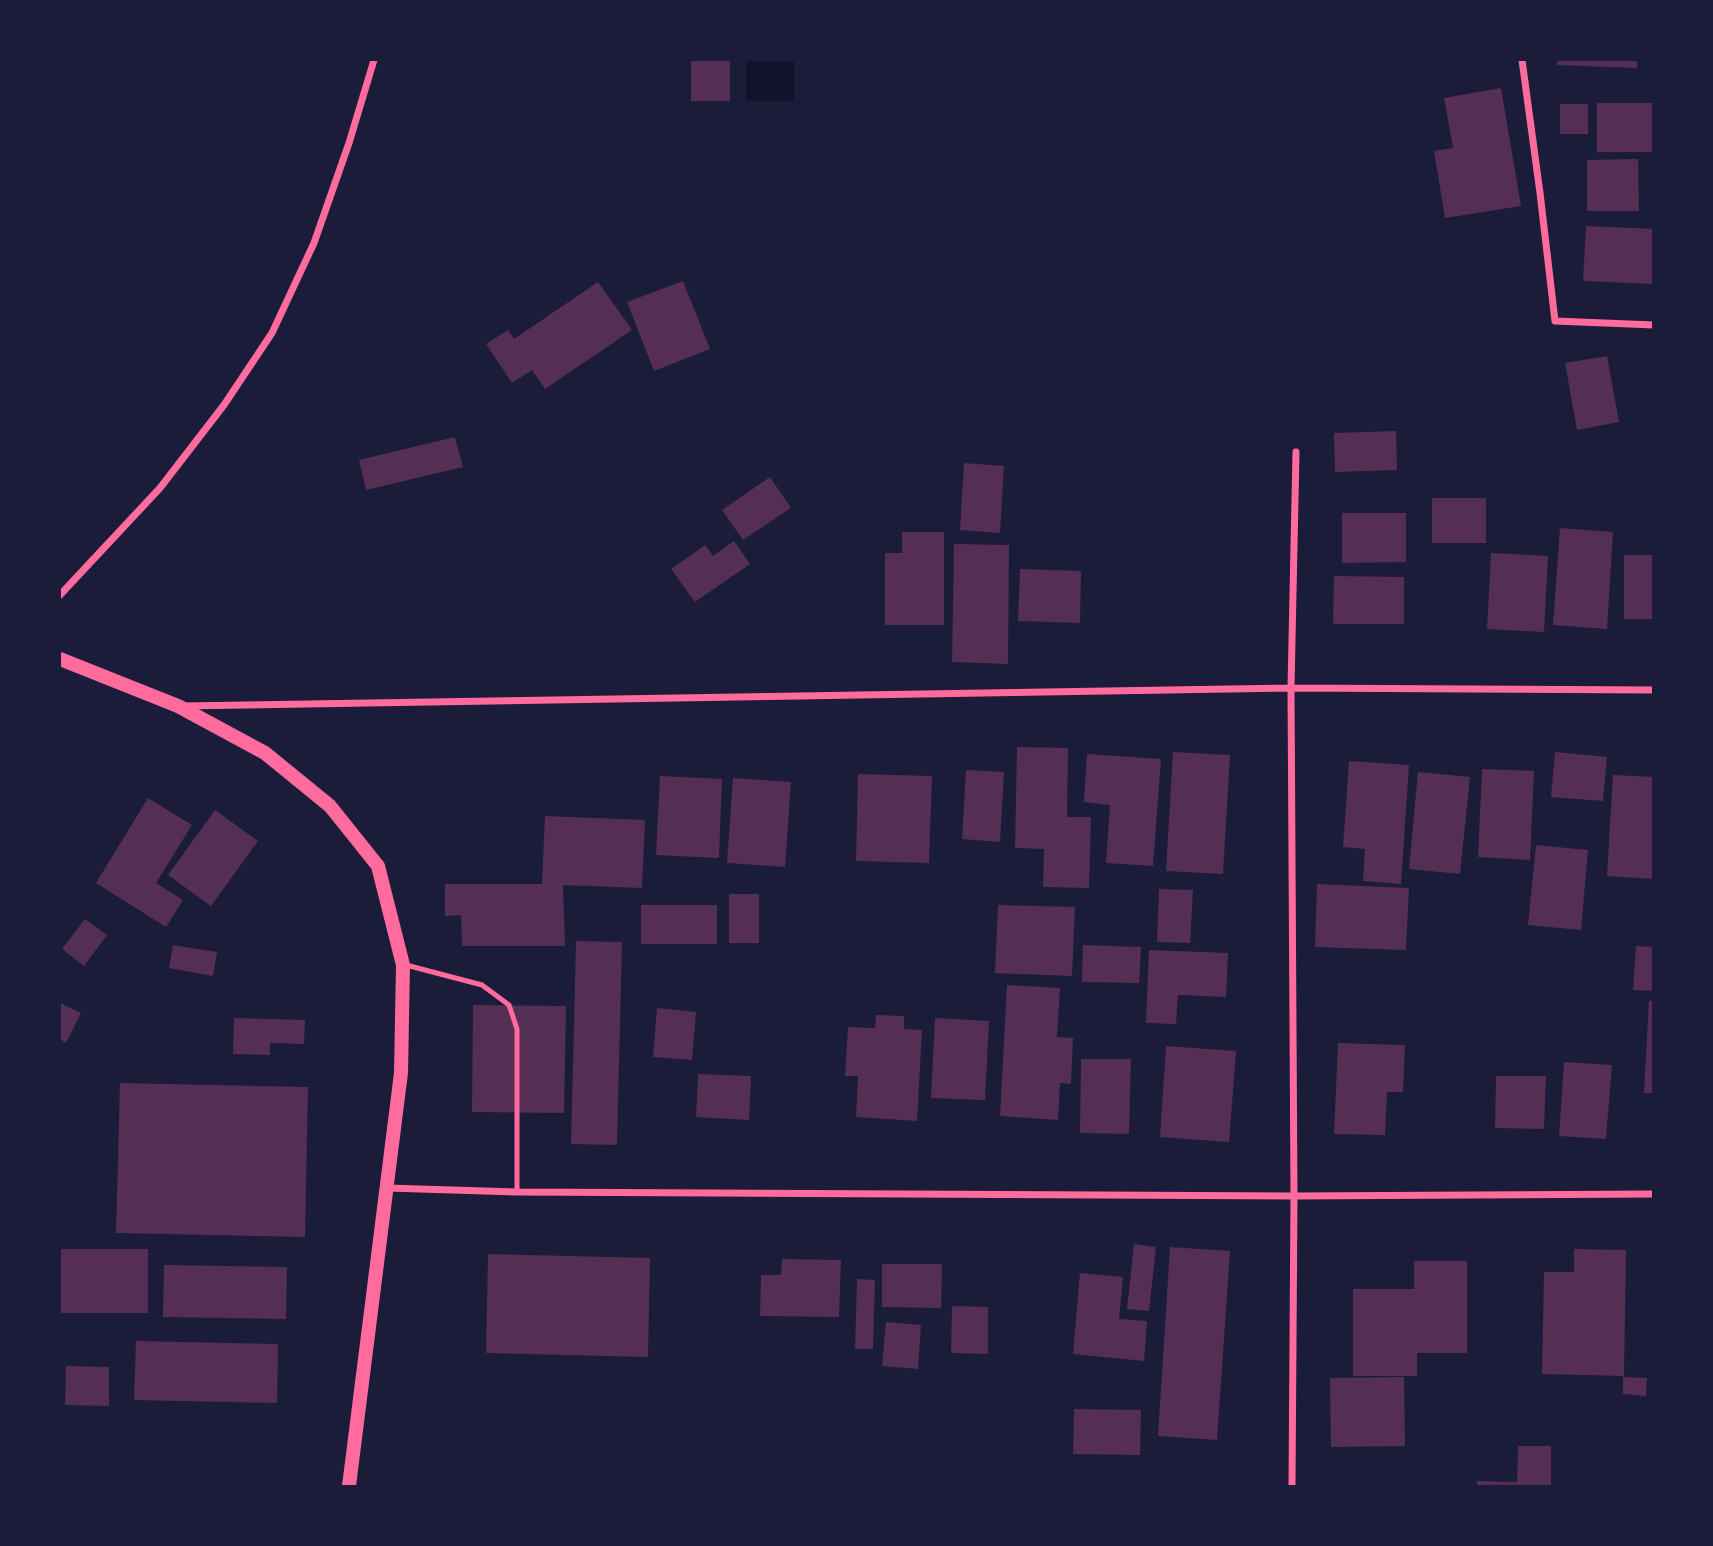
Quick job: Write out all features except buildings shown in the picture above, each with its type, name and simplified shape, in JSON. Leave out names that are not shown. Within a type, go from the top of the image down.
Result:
[{"type":"main road","points":[[60,659],[178,706],[265,753],[330,806],[378,866],[403,965],[401,1073],[348,1486]]},
{"type":"street","points":[[60,595],[160,488],[224,405],[272,333],[314,243],[349,143],[374,60]]},
{"type":"street","points":[[1522,60],[1555,321],[1654,325]]},
{"type":"street","points":[[1292,1486],[1294,1196],[1291,688],[1296,452]]},
{"type":"street","points":[[178,706],[1291,688],[1654,690]]},
{"type":"street","points":[[387,1188],[517,1192],[1294,1196],[1654,1194]]},
{"type":"lane","points":[[403,965],[482,985],[509,1005],[517,1029],[517,1192]]},
{"type":"shaded area","points":[[746,60],[794,60],[794,101],[746,101]]}]
